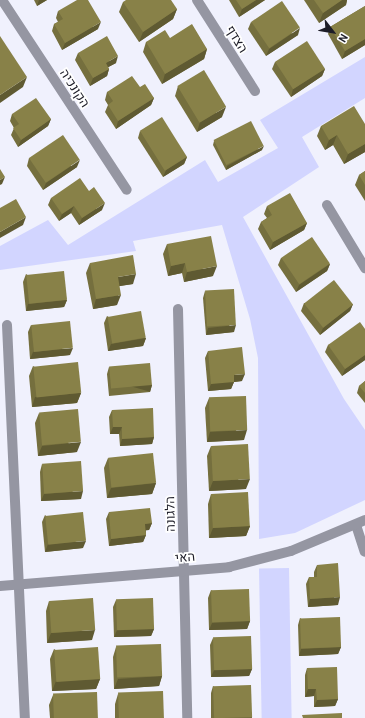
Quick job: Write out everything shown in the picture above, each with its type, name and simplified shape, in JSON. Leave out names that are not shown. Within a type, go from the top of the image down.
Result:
[{"type":"street","name":"הקונכיה","points":[[2,0],[127,190]]},
{"type":"street","name":"הצדף","points":[[198,0],[255,91]]},
{"type":"street","points":[[327,205],[365,268]]},
{"type":"street","name":"הלגונה","points":[[178,309],[188,718]]},
{"type":"street","points":[[8,325],[25,718]]},
{"type":"street","name":"האי","points":[[0,586],[229,567],[258,561],[291,551],[365,520]]},
{"type":"street","points":[[356,525],[365,552]]},
{"type":"shaded area","points":[[365,57],[365,98],[302,137],[319,167],[243,217],[344,399],[365,430],[365,500],[295,533],[259,539],[258,358],[250,319],[222,225],[133,241],[136,251],[0,270],[0,246],[48,220],[68,245],[205,160],[218,182],[278,148],[260,120]]},
{"type":"shaded area","points":[[289,568],[292,718],[262,718],[259,569]]},
{"type":"building","points":[[77,0],[88,0],[101,22],[65,43],[54,24],[63,19],[58,11]]},
{"type":"building","points":[[126,0],[171,0],[177,9],[143,32],[123,2]]},
{"type":"building","points":[[236,0],[256,0],[242,9]]},
{"type":"building","points":[[314,0],[342,0],[323,13]]},
{"type":"building","points":[[282,1],[300,28],[269,48],[251,22]]},
{"type":"building","points":[[365,6],[365,39],[345,51],[330,27]]},
{"type":"building","points":[[192,24],[207,49],[165,74],[146,42],[165,30],[170,38]]},
{"type":"building","points":[[0,36],[27,77],[0,95]]},
{"type":"building","points":[[107,36],[118,56],[106,63],[109,69],[93,78],[78,53]]},
{"type":"building","points":[[307,41],[325,69],[293,89],[275,62]]},
{"type":"building","points":[[204,70],[226,107],[200,123],[177,86]]},
{"type":"building","points":[[132,76],[140,87],[145,84],[154,98],[118,121],[108,105],[113,101],[107,92]]},
{"type":"building","points":[[36,98],[51,119],[21,140],[13,128],[19,124],[12,114]]},
{"type":"building","points":[[354,106],[365,124],[365,144],[348,154],[337,135],[329,140],[321,126]]},
{"type":"building","points":[[162,117],[187,157],[165,171],[140,131]]},
{"type":"building","points":[[251,121],[264,146],[226,165],[214,140]]},
{"type":"building","points":[[63,135],[80,160],[46,183],[29,158]]},
{"type":"building","points":[[0,169],[5,177],[0,180]]},
{"type":"building","points":[[365,171],[365,185],[359,175]]},
{"type":"building","points":[[80,178],[89,191],[94,187],[105,203],[82,218],[74,206],[62,214],[51,198]]},
{"type":"building","points":[[290,193],[307,223],[273,242],[261,222],[272,215],[267,206]]},
{"type":"building","points":[[16,199],[26,217],[0,232],[0,208]]},
{"type":"building","points":[[211,236],[217,266],[187,272],[185,263],[171,266],[167,244]]},
{"type":"building","points":[[312,237],[330,264],[299,284],[281,258]]},
{"type":"building","points":[[133,255],[136,274],[118,277],[121,295],[96,299],[90,263]]},
{"type":"building","points":[[64,271],[67,300],[29,304],[26,275]]},
{"type":"building","points":[[334,280],[353,304],[323,328],[304,303]]},
{"type":"building","points":[[234,289],[236,325],[207,326],[205,291]]},
{"type":"building","points":[[141,311],[146,338],[112,343],[108,317]]},
{"type":"building","points":[[70,321],[73,348],[34,352],[31,325]]},
{"type":"building","points":[[360,322],[365,329],[365,355],[345,369],[328,345]]},
{"type":"building","points":[[242,347],[245,374],[234,375],[234,382],[211,384],[208,351]]},
{"type":"building","points":[[78,362],[81,393],[36,398],[33,367]]},
{"type":"building","points":[[150,363],[152,385],[111,388],[109,367]]},
{"type":"building","points":[[365,381],[365,393],[359,386]]},
{"type":"building","points":[[246,396],[247,430],[210,431],[209,397]]},
{"type":"building","points":[[153,408],[154,437],[122,439],[122,427],[113,427],[112,410]]},
{"type":"building","points":[[78,409],[81,442],[42,445],[39,412]]},
{"type":"building","points":[[248,444],[250,479],[213,481],[211,446]]},
{"type":"building","points":[[153,453],[156,483],[111,488],[108,458]]},
{"type":"building","points":[[81,461],[83,491],[44,494],[42,464]]},
{"type":"building","points":[[248,492],[250,526],[213,528],[211,494]]},
{"type":"building","points":[[150,508],[152,523],[145,524],[146,535],[111,539],[109,512]]},
{"type":"building","points":[[83,512],[86,541],[48,545],[45,516]]},
{"type":"building","points":[[338,563],[340,597],[310,599],[309,577],[317,577],[317,565]]},
{"type":"building","points":[[249,589],[250,621],[212,622],[211,590]]},
{"type":"building","points":[[93,598],[95,630],[51,633],[49,601]]},
{"type":"building","points":[[153,598],[154,629],[117,630],[116,599]]},
{"type":"building","points":[[340,617],[341,647],[301,648],[300,618]]},
{"type":"building","points":[[251,636],[252,669],[214,670],[213,637]]},
{"type":"building","points":[[161,644],[162,676],[117,678],[116,646]]},
{"type":"building","points":[[98,647],[100,679],[56,682],[54,650]]},
{"type":"building","points":[[337,667],[338,699],[317,700],[316,689],[308,689],[307,668]]},
{"type":"building","points":[[251,685],[252,717],[214,718],[213,686]]},
{"type":"building","points":[[163,691],[164,718],[119,718],[118,693]]},
{"type":"building","points":[[97,692],[98,718],[54,718],[53,694]]},
{"type":"building","points":[[342,713],[342,718],[303,718],[302,715]]}]
